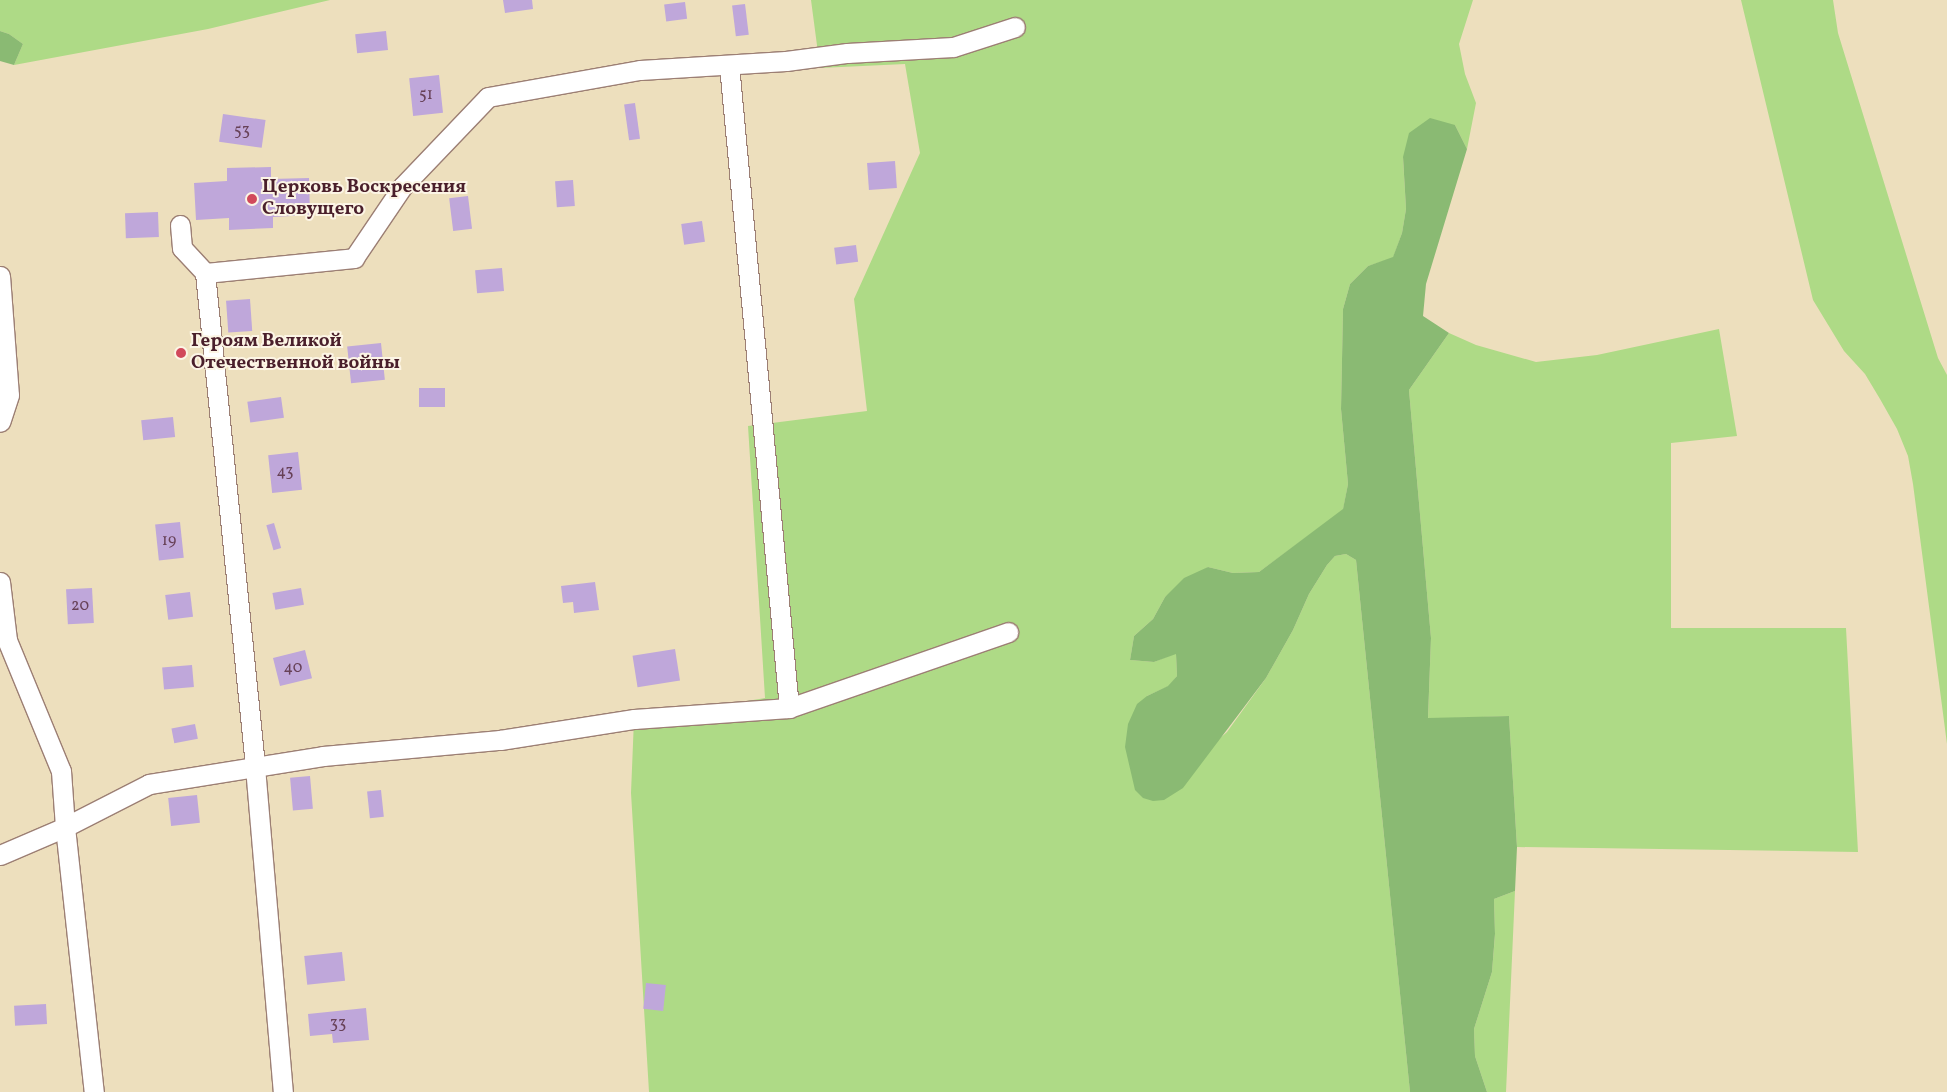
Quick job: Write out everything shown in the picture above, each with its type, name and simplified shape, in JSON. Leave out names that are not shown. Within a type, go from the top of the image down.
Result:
[{"type":"street","points":[[205,273],[354,258],[402,187],[488,97],[640,70],[786,61],[847,53],[953,46],[1015,27]]},
{"type":"street","points":[[729,65],[789,708]]},
{"type":"street","points":[[180,225],[182,248],[205,273],[255,767],[283,1092]]},
{"type":"street","points":[[0,276],[10,395],[0,422]]},
{"type":"street","points":[[0,582],[7,640],[61,771],[65,827],[94,1092]]},
{"type":"street","points":[[0,854],[65,827],[149,784],[323,756],[500,740],[634,719],[789,708],[1008,632]]},
{"type":"green space","points":[[0,0],[330,0],[208,29],[14,65],[23,44],[9,34],[0,31]]},
{"type":"green space","points":[[811,0],[1473,0],[1459,44],[1465,74],[1476,103],[1467,149],[1455,125],[1403,158],[1406,209],[1402,233],[1393,258],[1368,266],[1350,284],[1343,309],[1341,409],[1348,484],[1343,510],[1259,572],[1233,573],[1208,567],[1165,597],[1153,619],[1134,636],[1130,660],[1154,662],[1176,653],[1177,676],[1169,686],[1147,696],[1218,740],[1227,732],[1266,678],[1293,630],[1309,594],[1327,565],[1335,556],[1346,554],[1356,560],[1410,1092],[649,1092],[631,793],[634,719],[765,698],[748,426],[867,411],[854,299],[920,153],[905,64],[820,68]]},
{"type":"green space","points":[[1741,0],[1833,0],[1838,33],[1938,358],[1947,375],[1947,744],[1908,456],[1897,429],[1865,374],[1844,351],[1813,300]]},
{"type":"green space","points":[[0,31],[9,34],[23,44],[14,65],[0,61]]},
{"type":"green space","points":[[1430,118],[1455,125],[1467,149],[1426,284],[1423,316],[1449,333],[1409,390],[1431,638],[1428,718],[1509,716],[1517,847],[1515,891],[1494,899],[1495,934],[1492,972],[1474,1029],[1475,1056],[1487,1092],[1410,1092],[1356,560],[1346,554],[1335,556],[1327,565],[1309,594],[1293,630],[1266,678],[1183,788],[1164,800],[1153,801],[1143,798],[1135,790],[1125,747],[1128,724],[1137,704],[1147,696],[1168,686],[1177,676],[1176,654],[1154,662],[1130,660],[1134,636],[1153,619],[1165,597],[1184,578],[1208,567],[1233,573],[1259,572],[1343,509],[1348,484],[1341,409],[1343,309],[1350,284],[1368,266],[1393,257],[1402,233],[1406,209],[1403,157],[1409,133]]},
{"type":"green space","points":[[1719,329],[1737,436],[1671,443],[1671,628],[1846,628],[1858,852],[1517,847],[1509,716],[1428,719],[1431,638],[1409,390],[1449,333],[1476,345],[1536,362],[1597,355]]},
{"type":"green space","points":[[1515,891],[1506,1092],[1487,1092],[1475,1056],[1474,1029],[1492,972],[1495,935],[1494,899]]},
{"type":"building","points":[[503,0],[532,0],[533,9],[505,13]]},
{"type":"building","points":[[685,2],[687,19],[666,21],[664,5]]},
{"type":"building","points":[[745,4],[749,35],[736,36],[732,6]]},
{"type":"building","points":[[386,31],[388,50],[357,53],[355,34]]},
{"type":"building","points":[[439,75],[443,113],[413,116],[409,78]]},
{"type":"building","points":[[635,103],[640,139],[629,140],[624,105]]},
{"type":"building","points":[[223,114],[266,120],[262,148],[219,142]]},
{"type":"building","points":[[895,161],[897,188],[869,190],[867,163]]},
{"type":"building","name":"Церковь Воскресения Словущего","points":[[271,167],[271,179],[309,178],[310,215],[273,217],[273,228],[229,230],[229,218],[196,220],[194,183],[227,181],[227,168]]},
{"type":"building","points":[[573,180],[575,206],[557,207],[555,181]]},
{"type":"building","points":[[468,196],[472,229],[453,231],[449,198]]},
{"type":"building","points":[[158,212],[159,237],[126,238],[125,213]]},
{"type":"building","points":[[702,221],[705,242],[684,245],[681,224]]},
{"type":"building","points":[[856,245],[858,262],[836,265],[834,248]]},
{"type":"building","points":[[502,268],[504,291],[477,293],[475,270]]},
{"type":"building","points":[[250,299],[252,331],[228,333],[226,301]]},
{"type":"building","points":[[381,343],[385,380],[351,383],[347,347]]},
{"type":"building","points":[[419,388],[445,388],[445,407],[419,407]]},
{"type":"building","points":[[281,397],[284,418],[250,423],[247,402]]},
{"type":"building","points":[[173,417],[175,437],[143,440],[141,420]]},
{"type":"building","points":[[298,452],[302,490],[272,493],[268,455]]},
{"type":"building","points":[[180,522],[184,558],[159,560],[155,525]]},
{"type":"building","points":[[274,523],[281,548],[273,550],[266,525]]},
{"type":"building","points":[[595,582],[599,610],[574,613],[573,602],[563,603],[561,586]]},
{"type":"building","points":[[92,588],[94,623],[68,624],[66,589]]},
{"type":"building","points":[[301,588],[304,605],[275,610],[272,593]]},
{"type":"building","points":[[190,592],[193,617],[168,620],[165,595]]},
{"type":"building","points":[[675,649],[680,681],[638,687],[633,656]]},
{"type":"building","points":[[305,650],[312,678],[280,686],[273,658]]},
{"type":"building","points":[[192,665],[194,687],[164,690],[162,668]]},
{"type":"building","points":[[195,724],[198,739],[174,743],[171,729]]},
{"type":"building","points":[[310,776],[313,809],[293,811],[290,778]]},
{"type":"building","points":[[381,790],[384,817],[370,818],[367,791]]},
{"type":"building","points":[[197,795],[200,823],[171,826],[168,798]]},
{"type":"building","points":[[342,952],[345,981],[307,985],[304,956]]},
{"type":"building","points":[[646,983],[666,985],[663,1011],[643,1009]]},
{"type":"building","points":[[46,1004],[47,1024],[15,1026],[14,1006]]},
{"type":"building","points":[[366,1008],[369,1040],[333,1043],[332,1034],[310,1036],[308,1014]]},
{"type":"place","name":"Церковь Воскресения Словущего","points":[[252,199]]},
{"type":"place","name":"Героям Великой Отечественной войны","points":[[181,353]]}]
